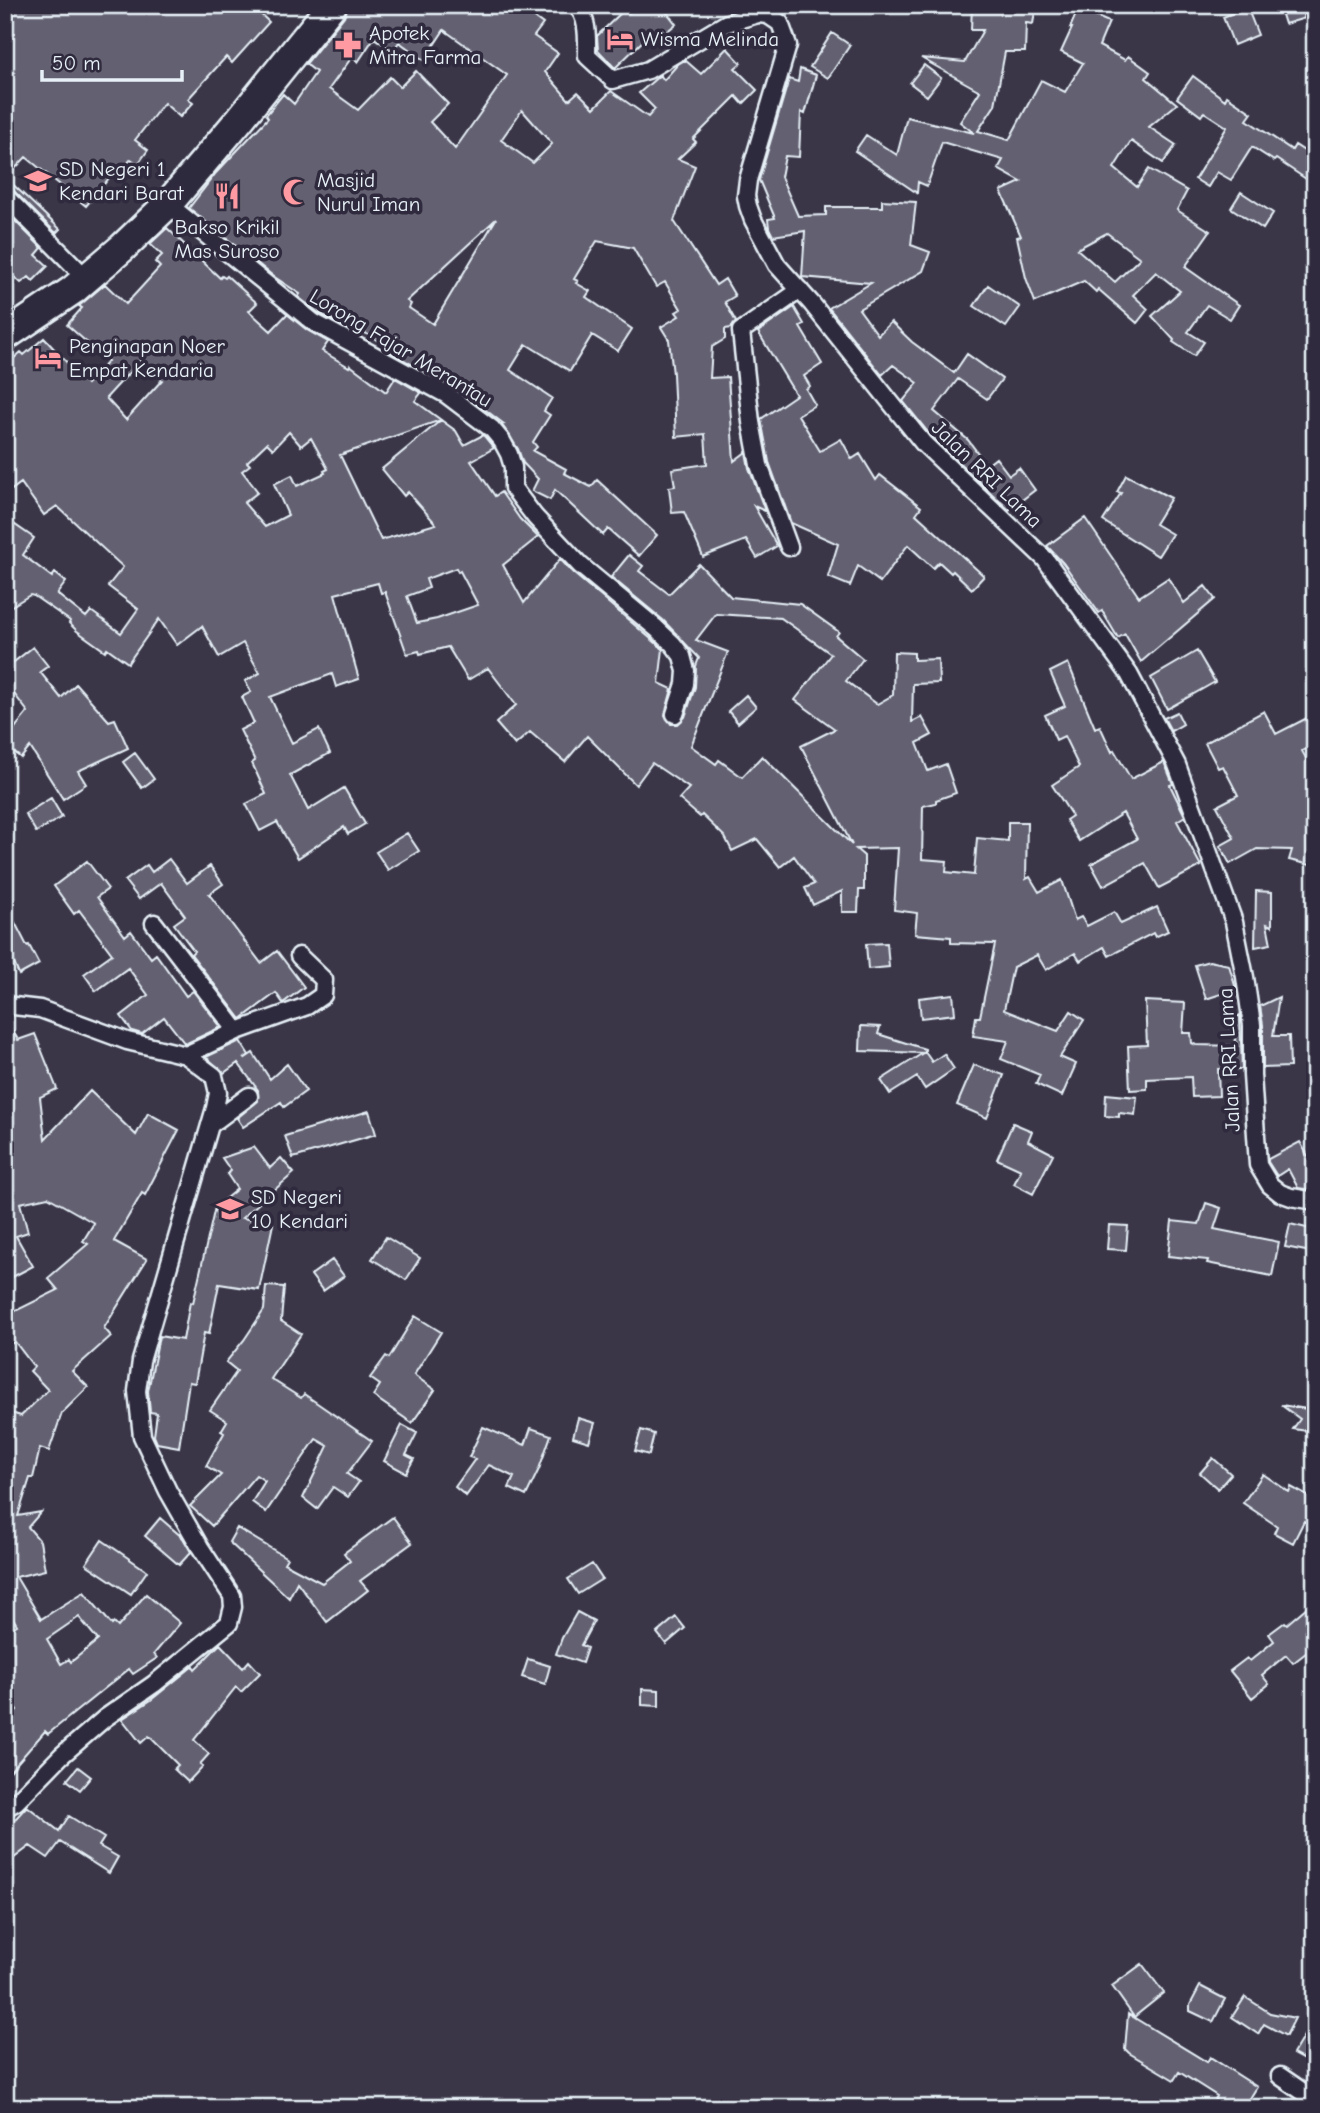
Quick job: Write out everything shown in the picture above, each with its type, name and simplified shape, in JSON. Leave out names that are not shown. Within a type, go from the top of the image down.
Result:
[{"type":"highway","points":[[5,336],[86,279],[169,204],[322,9]]},
{"type":"street","name":"Jalan RRI Lama","points":[[575,5],[580,9],[587,33],[587,56],[612,80],[648,69],[727,23],[758,14],[768,15],[780,23],[788,46],[748,180],[746,196],[753,220],[777,265],[916,435],[1045,559],[1140,692],[1177,765],[1234,922],[1252,1025],[1252,1075],[1258,1165],[1270,1185],[1280,1192],[1291,1197],[1315,1201]]},
{"type":"street","points":[[5,196],[86,279]]},
{"type":"street","name":"Lorong Fajar Merantau","points":[[169,204],[313,322],[447,395],[492,429],[509,454],[513,467],[513,488],[535,517],[580,565],[656,628],[682,656],[686,671],[685,684],[675,714]]},
{"type":"street","points":[[789,547],[759,465],[751,422],[741,331],[800,290]]},
{"type":"street","points":[[154,923],[237,1031]]},
{"type":"street","points":[[186,1055],[237,1031],[307,1006],[323,995],[324,979],[299,956]]},
{"type":"street","points":[[5,1005],[40,1009],[108,1035],[186,1055],[214,1076],[217,1086],[215,1108],[141,1360],[137,1391],[142,1436],[168,1491],[232,1596],[233,1607],[229,1623],[154,1684],[104,1718],[61,1756],[16,1802],[5,1808]]},
{"type":"street","points":[[210,1125],[249,1096]]},
{"type":"street","points":[[1280,2076],[1315,2100]]},
{"type":"building","points":[[5,5],[251,5],[269,22],[232,63],[226,57],[188,99],[193,103],[180,117],[164,103],[135,140],[148,150],[138,164],[131,159],[118,175],[114,172],[86,206],[26,157],[6,178],[60,229],[56,233],[12,189],[5,186]]},
{"type":"building","points":[[348,5],[517,5],[543,24],[534,36],[558,53],[545,72],[569,100],[578,92],[594,108],[611,91],[648,117],[655,109],[639,93],[660,75],[664,80],[678,64],[685,60],[701,74],[727,48],[741,63],[735,68],[757,90],[743,104],[736,96],[693,139],[696,142],[678,159],[695,166],[674,221],[716,285],[725,279],[735,296],[725,302],[736,322],[731,328],[725,329],[725,339],[712,347],[710,378],[728,377],[734,461],[746,452],[765,511],[754,506],[777,546],[757,558],[746,540],[703,557],[684,512],[672,513],[669,487],[675,486],[672,469],[707,464],[705,434],[676,437],[669,340],[661,327],[679,316],[676,312],[681,309],[665,282],[656,287],[633,248],[597,241],[574,279],[590,291],[586,297],[632,329],[618,351],[592,335],[570,371],[526,344],[510,370],[552,398],[544,411],[550,415],[533,442],[537,447],[533,451],[566,469],[564,473],[591,487],[597,480],[657,535],[639,556],[608,529],[603,535],[555,490],[550,500],[532,491],[538,479],[523,463],[518,449],[502,425],[504,424],[466,395],[392,353],[390,348],[360,330],[358,334],[319,313],[298,297],[300,294],[273,276],[189,208],[216,173],[268,118],[266,115],[283,94],[294,104],[316,72],[306,64],[345,15]],"holes":[[[444,30],[507,75],[455,149],[430,122],[448,104],[416,71],[400,87],[390,77],[358,110],[329,89],[352,57],[358,62],[374,38],[393,51],[399,42],[424,60]],[[522,110],[552,144],[533,163],[501,140]],[[496,219],[433,324],[409,308],[411,304],[407,301]]]},
{"type":"building","name":"Wisma Melinda","points":[[639,5],[661,5],[676,24],[656,40],[651,33],[615,68],[598,50],[597,36],[625,9],[629,13]]},
{"type":"building","points":[[972,5],[1036,5],[1033,24],[1026,23],[1025,52],[1005,52],[995,105],[978,131],[1009,140],[1041,80],[1065,92],[1083,63],[1061,52],[1078,9],[1109,22],[1099,46],[1125,60],[1128,56],[1150,72],[1146,78],[1177,104],[1149,127],[1176,145],[1163,163],[1131,141],[1114,168],[1137,187],[1149,169],[1187,191],[1177,210],[1210,231],[1185,267],[1239,305],[1230,319],[1207,305],[1188,332],[1204,342],[1194,356],[1173,342],[1152,316],[1180,291],[1156,272],[1133,295],[1148,309],[1137,323],[1098,289],[1096,292],[1084,281],[1035,302],[1026,278],[1017,237],[1021,236],[1001,191],[1021,182],[998,169],[1003,160],[942,142],[927,186],[918,182],[917,193],[855,151],[866,135],[897,155],[907,117],[974,133],[960,122],[980,91],[921,58],[965,62],[983,30],[971,30]],"holes":[[[1107,233],[1140,258],[1115,282],[1077,249]]]},
{"type":"building","points":[[1279,5],[1301,5],[1305,18],[1285,24]]},
{"type":"building","points":[[1247,7],[1258,35],[1234,45],[1223,17]]},
{"type":"building","points":[[832,33],[850,45],[828,78],[810,67]]},
{"type":"building","points":[[924,65],[941,78],[927,96],[910,83]]},
{"type":"building","points":[[800,69],[816,75],[805,114],[801,112],[799,157],[785,156],[781,177],[798,216],[826,215],[826,207],[882,207],[882,200],[916,202],[911,245],[930,252],[923,271],[859,309],[878,335],[891,322],[912,342],[954,373],[967,354],[1002,379],[987,399],[958,379],[934,411],[968,440],[987,465],[996,458],[1009,475],[1019,468],[1035,490],[1009,510],[931,436],[903,401],[918,383],[893,365],[882,375],[829,308],[871,283],[802,277],[805,231],[773,236],[769,228],[768,219],[775,218],[759,180],[789,79],[798,82]]},
{"type":"building","points":[[1193,76],[1225,100],[1227,96],[1252,113],[1247,120],[1292,150],[1295,145],[1315,158],[1315,185],[1276,159],[1274,161],[1252,147],[1231,180],[1217,172],[1208,187],[1195,179],[1227,127],[1204,112],[1201,116],[1177,98]]},
{"type":"building","points":[[1241,192],[1273,213],[1263,229],[1231,208]]},
{"type":"building","points":[[5,211],[42,248],[36,255],[48,266],[33,281],[29,277],[21,283],[5,268]]},
{"type":"building","points":[[167,228],[220,278],[227,276],[257,303],[249,311],[271,331],[287,314],[328,342],[322,351],[349,367],[350,365],[386,392],[395,378],[421,393],[415,401],[441,420],[456,431],[464,445],[483,435],[494,448],[471,461],[495,496],[501,492],[520,519],[538,537],[503,565],[524,603],[560,559],[663,649],[659,683],[672,689],[665,715],[671,724],[678,724],[685,717],[695,687],[699,658],[663,620],[611,577],[629,555],[643,566],[639,571],[669,594],[699,564],[731,597],[800,604],[839,632],[836,636],[863,659],[846,681],[877,704],[893,695],[894,652],[914,653],[914,660],[938,659],[939,683],[913,684],[912,722],[922,717],[932,735],[917,743],[928,771],[946,764],[956,793],[923,806],[922,859],[947,861],[946,872],[974,875],[977,838],[1008,841],[1008,822],[1027,822],[1026,879],[1030,877],[1039,892],[1062,880],[1075,920],[1081,917],[1087,926],[1114,912],[1121,924],[1157,907],[1168,931],[1155,937],[1153,933],[1109,956],[1104,947],[1080,961],[1075,953],[1046,970],[1037,955],[1013,967],[1004,1010],[1058,1031],[1071,1011],[1084,1020],[1060,1057],[1076,1064],[1062,1096],[1036,1084],[1040,1075],[1001,1059],[1008,1041],[973,1036],[976,1017],[980,1017],[995,944],[951,943],[951,937],[915,934],[917,913],[894,910],[898,848],[856,849],[864,856],[864,890],[859,890],[858,912],[842,912],[842,891],[813,905],[805,888],[814,884],[794,856],[780,867],[757,839],[732,851],[725,837],[702,815],[700,817],[679,799],[689,788],[652,763],[636,785],[587,736],[565,762],[530,732],[515,745],[496,723],[516,705],[488,668],[468,680],[448,647],[420,654],[419,651],[407,654],[385,592],[381,593],[378,583],[335,594],[359,679],[336,687],[332,674],[270,697],[292,743],[319,729],[330,753],[290,775],[308,810],[344,788],[365,824],[348,834],[344,827],[298,858],[277,822],[260,831],[246,804],[266,794],[252,763],[255,761],[240,730],[254,723],[242,697],[251,692],[245,681],[260,673],[243,643],[219,657],[202,626],[177,645],[159,619],[128,663],[107,648],[105,651],[77,631],[70,621],[34,596],[30,595],[5,610],[5,518],[34,538],[23,555],[52,577],[55,573],[66,582],[57,594],[86,617],[91,611],[121,633],[138,609],[108,586],[123,567],[57,506],[44,515],[21,483],[5,495],[5,366],[21,352],[24,355],[44,338],[87,384],[108,361],[67,325],[82,308],[79,306],[105,284],[126,304],[160,267],[155,262],[162,255],[150,244]],"holes":[[[140,361],[162,380],[126,420],[106,398]],[[441,420],[382,469],[404,496],[408,492],[436,524],[381,540],[340,455]],[[289,432],[301,446],[311,438],[328,469],[297,486],[292,475],[274,484],[288,515],[265,527],[244,503],[258,492],[242,471],[250,465],[247,462],[267,443],[273,449]],[[456,568],[478,605],[417,623],[407,596],[429,588],[426,579]],[[716,614],[781,618],[831,654],[795,700],[835,729],[801,746],[852,845],[762,756],[742,777],[719,760],[716,764],[691,746],[728,652],[696,640]]]},
{"type":"building","points":[[988,285],[1020,307],[1006,327],[974,306]]},
{"type":"building","points":[[794,307],[804,324],[800,327],[822,364],[804,376],[810,386],[806,389],[815,405],[798,415],[820,451],[841,439],[852,459],[860,454],[876,480],[880,475],[921,507],[916,514],[984,576],[972,589],[939,562],[933,568],[908,545],[880,582],[858,566],[850,586],[828,577],[838,544],[791,523],[769,462],[761,419],[796,395],[758,332]]},
{"type":"building","points":[[1126,475],[1171,498],[1155,524],[1172,534],[1158,556],[1103,521],[1121,493],[1117,492]]},
{"type":"building","points":[[1085,518],[1139,597],[1168,578],[1184,603],[1205,586],[1215,599],[1141,662],[1125,634],[1118,638],[1102,611],[1099,613],[1063,563],[1047,546]]},
{"type":"building","points":[[33,647],[48,666],[40,672],[61,698],[76,684],[109,721],[115,719],[128,748],[78,771],[86,784],[63,799],[30,747],[21,758],[5,745],[5,740],[28,712],[5,682],[5,669]]},
{"type":"building","points":[[1197,651],[1215,682],[1167,709],[1151,678]]},
{"type":"building","points":[[1068,663],[1095,728],[1100,726],[1112,752],[1114,750],[1131,779],[1164,762],[1167,769],[1173,784],[1170,785],[1185,816],[1177,821],[1201,866],[1159,888],[1145,863],[1103,886],[1091,864],[1137,839],[1123,813],[1079,841],[1066,820],[1072,816],[1052,785],[1079,767],[1064,736],[1056,740],[1045,715],[1065,706],[1050,672]]},
{"type":"building","points":[[746,695],[756,707],[738,723],[728,711]]},
{"type":"building","points":[[1264,711],[1276,734],[1315,714],[1315,744],[1302,751],[1315,774],[1315,866],[1289,860],[1292,850],[1257,849],[1230,864],[1220,846],[1234,838],[1217,806],[1238,795],[1223,766],[1218,768],[1205,743]]},
{"type":"building","points":[[1177,712],[1183,724],[1171,731],[1164,718]]},
{"type":"building","points":[[135,753],[154,779],[142,788],[123,762]]},
{"type":"building","points":[[51,798],[62,817],[36,832],[25,814]]},
{"type":"building","points":[[407,833],[419,851],[388,870],[376,852]]},
{"type":"building","points":[[169,859],[187,883],[210,866],[223,884],[209,894],[261,963],[277,951],[304,987],[283,1003],[276,993],[241,1019],[191,954],[194,951],[174,924],[185,916],[161,883],[139,899],[125,881],[147,865],[152,872]]},
{"type":"building","points":[[87,861],[108,889],[97,897],[125,936],[131,931],[151,958],[156,954],[186,996],[193,991],[221,1027],[185,1044],[164,1017],[142,1034],[132,1031],[121,1016],[148,995],[128,968],[96,991],[84,974],[112,954],[79,910],[74,914],[54,886]]},
{"type":"building","points":[[1256,891],[1272,892],[1272,926],[1267,924],[1271,944],[1255,947]]},
{"type":"building","points":[[5,903],[39,964],[19,975],[5,942]]},
{"type":"building","points":[[887,943],[889,967],[868,969],[866,944]]},
{"type":"building","points":[[1209,961],[1229,965],[1236,989],[1206,999],[1195,965]]},
{"type":"building","points":[[953,994],[955,1014],[921,1018],[919,998]]},
{"type":"building","points":[[1279,997],[1273,1036],[1289,1036],[1290,1067],[1263,1068],[1260,1006]]},
{"type":"building","points":[[1145,1001],[1185,1003],[1183,1033],[1191,1033],[1192,1043],[1196,1045],[1238,1046],[1227,1021],[1240,1015],[1242,1069],[1218,1069],[1219,1096],[1192,1097],[1191,1077],[1147,1079],[1147,1089],[1130,1090],[1128,1046],[1147,1045]]},
{"type":"building","points":[[5,1016],[18,1040],[35,1034],[57,1089],[40,1097],[45,1139],[90,1091],[136,1135],[148,1113],[179,1130],[145,1195],[142,1193],[114,1241],[147,1259],[104,1328],[111,1336],[72,1371],[88,1387],[62,1413],[49,1451],[40,1448],[33,1478],[30,1478],[18,1516],[41,1512],[28,1527],[40,1541],[45,1570],[16,1577],[41,1619],[84,1592],[112,1625],[114,1623],[118,1627],[146,1594],[180,1623],[154,1654],[157,1658],[133,1674],[129,1669],[48,1734],[45,1731],[5,1777],[5,1723],[17,1710],[5,1694],[5,1632],[17,1625],[5,1605],[5,1411],[21,1416],[48,1390],[30,1371],[34,1367],[15,1342],[5,1346],[5,1316],[58,1290],[48,1278],[88,1244],[83,1241],[94,1223],[48,1197],[20,1203],[28,1232],[16,1236],[33,1266],[5,1281]],"holes":[[[79,1617],[98,1640],[71,1662],[69,1659],[61,1664],[47,1639]]]},
{"type":"building","points":[[861,1026],[880,1027],[878,1034],[925,1049],[932,1062],[944,1054],[954,1069],[925,1089],[917,1077],[890,1094],[881,1080],[923,1053],[860,1051]]},
{"type":"building","points":[[240,1041],[249,1055],[244,1059],[253,1053],[270,1079],[287,1064],[306,1091],[284,1107],[281,1102],[243,1127],[237,1118],[258,1101],[258,1090],[238,1063],[224,1073],[206,1057]]},
{"type":"building","points":[[974,1065],[1004,1075],[987,1118],[957,1105]]},
{"type":"building","points":[[1106,1094],[1137,1097],[1135,1115],[1119,1113],[1119,1117],[1105,1116]]},
{"type":"building","points":[[369,1111],[376,1134],[293,1158],[285,1136]]},
{"type":"building","points":[[1013,1123],[1032,1131],[1028,1141],[1053,1154],[1033,1194],[1014,1184],[1021,1170],[997,1159]]},
{"type":"building","points":[[1300,1142],[1315,1168],[1315,1188],[1312,1190],[1298,1188],[1288,1169],[1277,1176],[1268,1162],[1268,1159]]},
{"type":"building","points":[[254,1147],[270,1168],[281,1158],[294,1173],[242,1218],[273,1224],[259,1290],[219,1284],[209,1334],[204,1333],[195,1383],[189,1382],[179,1447],[157,1443],[154,1436],[157,1413],[150,1412],[148,1391],[159,1336],[183,1340],[215,1207],[237,1189],[227,1174],[231,1171],[222,1158]]},
{"type":"building","points":[[1206,1203],[1221,1208],[1214,1229],[1279,1242],[1272,1276],[1207,1263],[1208,1260],[1168,1256],[1172,1221],[1199,1224]]},
{"type":"building","points":[[1290,1224],[1315,1230],[1315,1248],[1312,1247],[1311,1252],[1285,1247]]},
{"type":"building","points":[[1109,1225],[1128,1226],[1126,1250],[1107,1249]]},
{"type":"building","points":[[386,1237],[420,1258],[406,1280],[372,1259]]},
{"type":"building","points":[[332,1260],[344,1276],[323,1291],[311,1275]]},
{"type":"building","points":[[266,1286],[284,1287],[281,1321],[301,1334],[271,1379],[301,1398],[304,1394],[372,1441],[347,1474],[359,1482],[348,1497],[333,1487],[317,1509],[303,1498],[328,1446],[316,1439],[266,1512],[252,1502],[265,1481],[256,1475],[212,1526],[190,1506],[221,1475],[206,1466],[224,1433],[221,1431],[227,1421],[210,1410],[237,1371],[226,1362],[264,1310]]},
{"type":"building","points":[[415,1316],[441,1332],[414,1375],[435,1390],[412,1423],[373,1396],[380,1385],[370,1378],[386,1356],[389,1358]]},
{"type":"building","points":[[1315,1397],[1315,1432],[1293,1429],[1300,1419],[1281,1405],[1307,1409]]},
{"type":"building","points":[[578,1418],[595,1423],[589,1442],[573,1437]]},
{"type":"building","points":[[402,1425],[417,1433],[406,1455],[414,1459],[406,1473],[384,1461]]},
{"type":"building","points":[[483,1427],[525,1445],[531,1428],[551,1435],[526,1496],[509,1488],[514,1477],[489,1465],[466,1496],[455,1487],[475,1459],[469,1457]]},
{"type":"building","points":[[641,1430],[654,1434],[649,1455],[635,1451]]},
{"type":"building","points":[[1213,1458],[1231,1474],[1218,1489],[1200,1473]]},
{"type":"building","points":[[1263,1474],[1289,1492],[1291,1487],[1315,1500],[1315,1512],[1309,1524],[1304,1521],[1293,1543],[1274,1533],[1277,1526],[1243,1503]]},
{"type":"building","points":[[393,1517],[412,1543],[360,1581],[368,1590],[327,1622],[297,1582],[289,1598],[229,1542],[237,1528],[287,1558],[284,1563],[322,1583],[350,1561],[344,1553]]},
{"type":"building","points":[[160,1518],[183,1538],[191,1552],[179,1565],[145,1536]]},
{"type":"building","points":[[102,1540],[147,1571],[131,1594],[86,1564]]},
{"type":"building","points":[[592,1564],[602,1579],[578,1594],[568,1579]]},
{"type":"building","points":[[1307,1607],[1315,1617],[1315,1646],[1293,1663],[1286,1655],[1262,1675],[1269,1684],[1252,1698],[1230,1671],[1247,1658],[1250,1661],[1274,1641],[1269,1634],[1285,1622],[1287,1624]]},
{"type":"building","points":[[577,1612],[594,1621],[581,1645],[587,1648],[582,1663],[556,1654]]},
{"type":"building","points":[[676,1617],[685,1628],[666,1644],[657,1633]]},
{"type":"building","points":[[220,1644],[243,1668],[249,1661],[260,1673],[241,1692],[236,1687],[194,1740],[209,1754],[200,1764],[203,1766],[188,1782],[174,1769],[178,1765],[149,1736],[141,1743],[122,1719],[151,1700],[193,1666],[195,1669]]},
{"type":"building","points":[[528,1659],[550,1666],[545,1684],[522,1677]]},
{"type":"building","points":[[642,1689],[659,1690],[659,1706],[642,1705]]},
{"type":"building","points":[[78,1767],[91,1777],[80,1790],[67,1780]]},
{"type":"building","points":[[27,1806],[59,1831],[69,1816],[104,1838],[99,1846],[118,1857],[109,1873],[60,1842],[48,1858],[30,1846],[5,1865],[5,1830]]},
{"type":"building","points":[[1142,1964],[1164,1993],[1134,2017],[1112,1986]]},
{"type":"building","points":[[1200,1986],[1225,1999],[1213,2022],[1190,2011],[1190,2005]]},
{"type":"building","points":[[1245,1997],[1270,2013],[1295,2018],[1286,2036],[1264,2024],[1258,2034],[1232,2017]]},
{"type":"building","points":[[1128,2014],[1207,2062],[1210,2057],[1257,2087],[1244,2108],[1210,2108],[1217,2096],[1179,2072],[1174,2080],[1129,2053],[1125,2049]]},
{"type":"building","points":[[1305,2034],[1315,2039],[1315,2066],[1293,2054]]},
{"type":"place","name":"Wisma Melinda","points":[[620,39]]},
{"type":"place","name":"Apotek Mitra Farma","points":[[348,45]]},
{"type":"place","name":"SD Negeri 1 Kendari Barat","points":[[38,181]]},
{"type":"place","name":"Masjid Nurul Iman","points":[[296,192]]},
{"type":"place","name":"Bakso Krikil Mas Suroso","points":[[227,196]]},
{"type":"place","name":"Penginapan Noer Empat Kendaria","points":[[48,358]]},
{"type":"place","name":"SD Negeri 10 Kendari","points":[[230,1209]]}]
